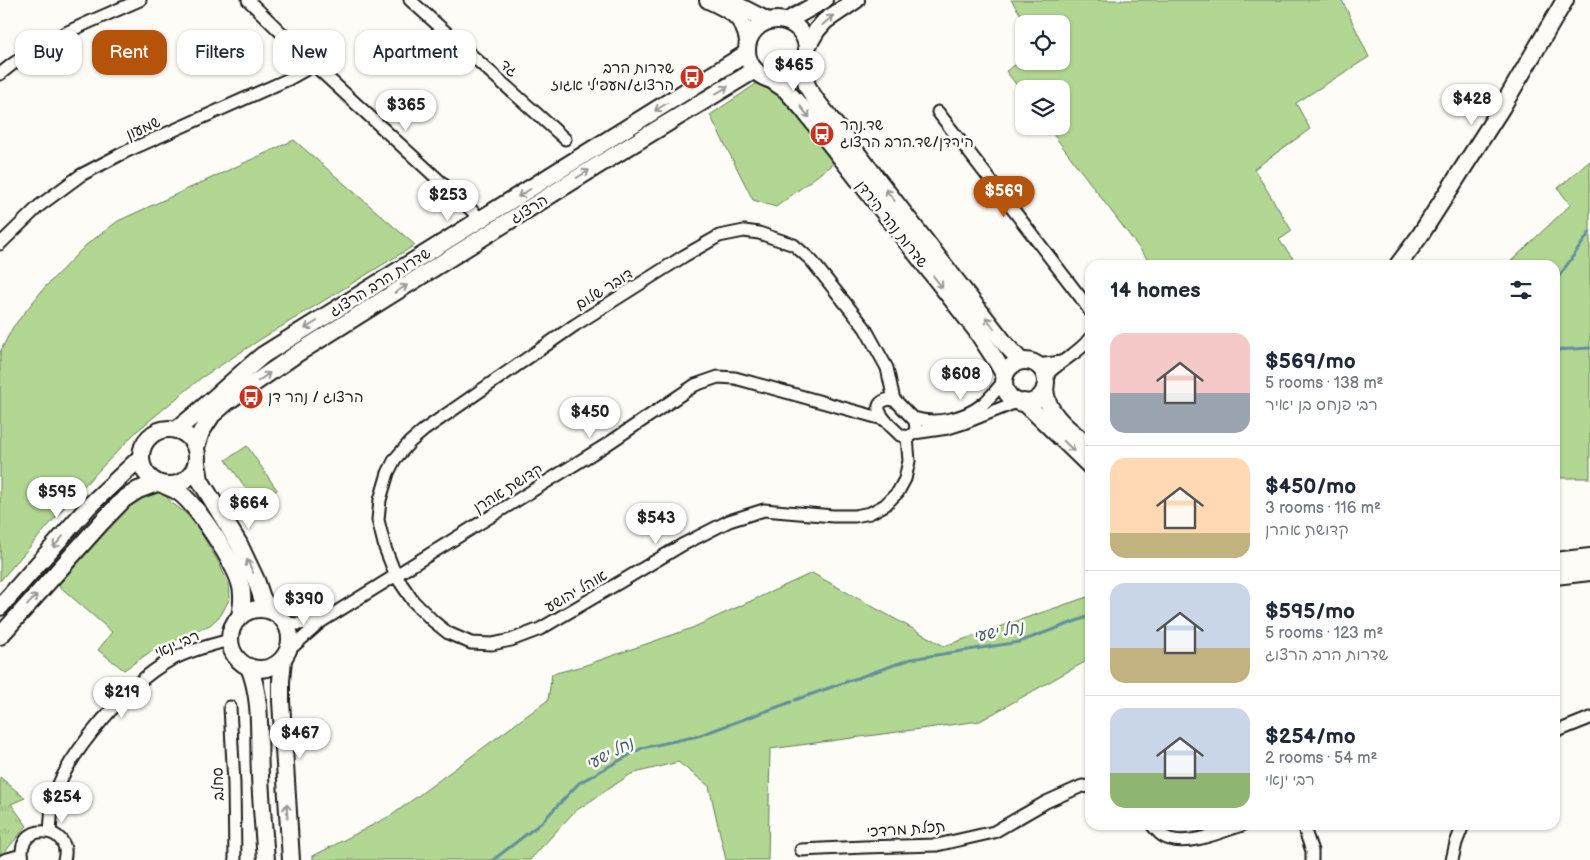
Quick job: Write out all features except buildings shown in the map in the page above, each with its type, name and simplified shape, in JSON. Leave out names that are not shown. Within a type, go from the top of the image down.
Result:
[{"type":"main road","points":[[708,0],[731,11],[746,29],[748,59],[755,70],[762,76],[779,80],[788,78],[802,66],[807,57],[808,47],[817,30],[825,21],[856,0]]},
{"type":"main road","points":[[726,0],[768,21]]},
{"type":"main road","points":[[788,21],[824,0]]},
{"type":"main road","points":[[1402,260],[1419,237],[1502,107],[1565,0]]},
{"type":"main road","points":[[748,46],[756,28],[775,19],[788,21],[797,27],[801,31],[808,47]]},
{"type":"main road","name":"שדרות הרב הרצוג","points":[[176,430],[263,355],[481,220],[748,46]]},
{"type":"main road","name":"שדרות נהר הירדן","points":[[802,66],[807,86],[815,99],[1006,345],[1037,373],[1047,401],[1058,418],[1085,442]]},
{"type":"main road","name":"הרצוג","points":[[197,455],[201,432],[212,415],[227,402],[298,353],[600,164],[755,70]]},
{"type":"main road","name":"שדרות נהר הירדן","points":[[770,79],[786,90],[803,109],[976,330],[997,362],[1004,379]]},
{"type":"main road","points":[[1021,402],[1037,399],[1037,373],[1011,366],[1004,379],[1007,392],[1014,399],[1021,402],[1085,461]]},
{"type":"main road","points":[[240,617],[243,599],[240,583],[230,562],[191,504],[179,492],[149,478],[145,472],[141,457],[142,448],[146,441],[159,430],[176,430],[185,433],[192,439],[197,455],[200,480],[239,544],[262,598],[270,610]]},
{"type":"main road","points":[[0,636],[124,499],[138,490],[162,485],[175,485],[183,482],[194,473],[197,455]]},
{"type":"main road","points":[[0,608],[89,506],[141,457]]},
{"type":"main road","points":[[1560,560],[1590,557]]},
{"type":"main road","points":[[1560,575],[1590,572]]},
{"type":"main road","points":[[286,655],[271,667],[257,669],[249,667],[236,656],[230,640],[231,631],[240,617],[257,609],[270,610],[276,613],[286,624],[290,632],[290,642],[281,681],[281,701],[291,860]]},
{"type":"main road","points":[[249,667],[258,700],[260,775],[266,860]]},
{"type":"street","points":[[0,74],[9,66],[55,39],[140,0]]},
{"type":"street","points":[[248,0],[279,30]]},
{"type":"street","name":"גד","points":[[410,0],[566,139]]},
{"type":"street","name":"שמעון","points":[[0,244],[39,206],[81,175],[124,152],[296,75]]},
{"type":"street","points":[[326,75],[481,220]]},
{"type":"street","points":[[938,112],[1085,303]]},
{"type":"street","name":"דובר שלום","points":[[396,576],[378,520],[380,500],[394,459],[410,442],[465,400],[575,325],[719,236],[744,231],[759,233],[794,245],[811,260],[865,328],[886,368],[894,400]]},
{"type":"street","points":[[1037,373],[1056,366],[1085,347]]},
{"type":"street","name":"קדושת אהרן","points":[[286,655],[322,621],[606,445],[695,385],[718,377],[735,378],[883,418]]},
{"type":"street","points":[[1004,379],[982,404],[960,416],[936,421],[913,418],[894,400],[886,400],[880,405],[879,413],[900,435],[910,435],[964,424],[1021,402]]},
{"type":"street","name":"אוהל יהושע","points":[[396,576],[413,600],[432,621],[448,633],[471,643],[492,644],[511,640],[540,629],[682,545],[728,521],[764,510],[833,516],[870,514],[885,505],[898,492],[904,479],[908,461],[910,435],[916,427],[913,418]]},
{"type":"street","name":"קדושת אהרן","points":[[286,624],[322,621]]},
{"type":"street","name":"רבי ינאי","points":[[50,832],[54,798],[65,772],[84,742],[121,701],[146,677],[169,661],[200,648],[230,640]]},
{"type":"street","name":"סחלב","points":[[230,707],[235,860]]},
{"type":"street","points":[[1560,730],[1590,718]]},
{"type":"street","name":"תכלת מרדכי","points":[[801,850],[936,846],[994,832],[1046,802],[1085,786]]},
{"type":"street","points":[[1157,830],[1164,837],[1184,841],[1225,830]]},
{"type":"street","points":[[1305,830],[1312,851],[1312,860]]},
{"type":"street","points":[[1452,860],[1461,830]]},
{"type":"street","points":[[4,860],[22,858],[24,843],[28,837],[40,831],[50,832],[59,837],[63,843],[64,860]]},
{"type":"green space","points":[[1011,0],[1342,0],[1369,57],[1296,103],[1310,129],[1254,169],[1292,231],[1279,240],[1294,260],[1148,260],[1054,135],[1070,135],[1070,80],[1015,80],[1015,83],[1006,71],[1015,65],[1015,70],[1070,70],[1070,15],[1021,15]]},
{"type":"green space","points":[[756,84],[769,85],[782,94],[834,163],[776,207],[753,200],[710,115]]},
{"type":"green space","points":[[294,140],[415,245],[201,378],[137,431],[76,494],[0,581],[0,352],[13,327],[45,287],[86,245],[118,221]]},
{"type":"green space","points":[[1590,161],[1590,478],[1560,478],[1560,260],[1512,260],[1570,205],[1558,188]]},
{"type":"green space","points":[[247,446],[277,490],[257,504],[226,460]]},
{"type":"green space","points":[[152,492],[163,493],[172,503],[192,518],[219,563],[229,585],[230,598],[221,615],[210,625],[150,652],[124,670],[98,650],[112,632],[58,585],[137,498]]},
{"type":"green space","points":[[812,573],[944,646],[1085,598],[1085,662],[980,721],[770,749],[768,860],[726,860],[709,786],[678,762],[631,774],[574,812],[530,860],[313,860],[313,856],[392,815],[548,700],[552,674],[583,666],[692,628]]},
{"type":"green space","points":[[0,777],[25,798],[11,804],[27,826],[3,854],[0,853]]},
{"type":"waterway","name":"נחל ישעי","points":[[1560,275],[1590,232]]},
{"type":"waterway","points":[[1560,350],[1590,348]]},
{"type":"waterway","name":"נחל ישעי","points":[[795,700],[911,659],[1019,642],[1085,618]]},
{"type":"waterway","name":"נחל ישעי","points":[[493,860],[541,823],[579,783],[642,748],[698,736],[791,702]]},
{"type":"place","name":"שדרות הרב הרצוג/מעפילי אגוז","points":[[692,77]]},
{"type":"place","name":"שד.נהר הירדן/שד.הרב הרצוג","points":[[822,134]]},
{"type":"place","name":"הרצוג / נהר דן","points":[[251,397]]}]
